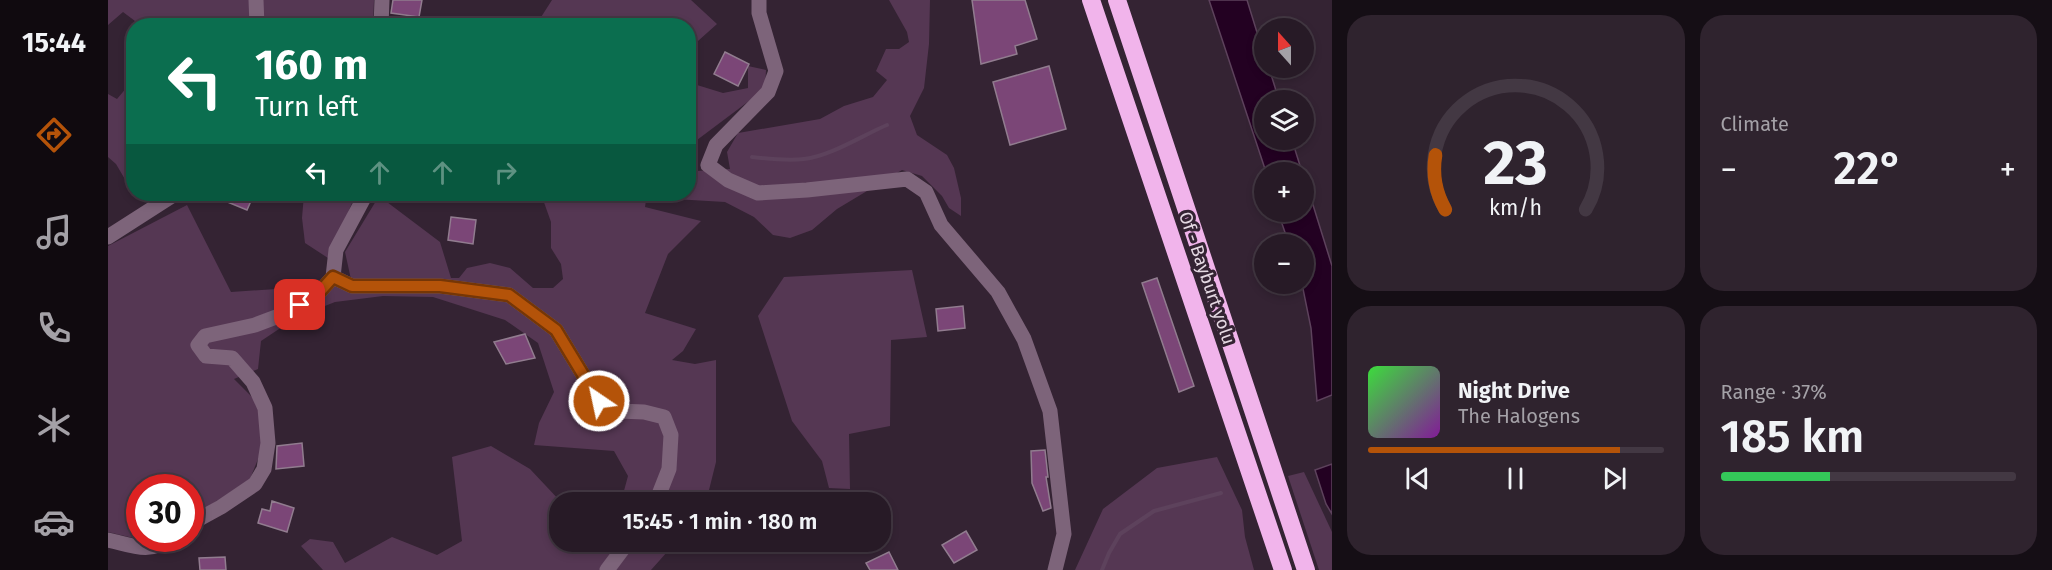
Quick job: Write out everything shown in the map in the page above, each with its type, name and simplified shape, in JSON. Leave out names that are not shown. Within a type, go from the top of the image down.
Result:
[{"type":"highway","name":"Of - Bayburt yolu","points":[[1091,0],[1283,570]]},
{"type":"highway","name":"Of - Bayburt yolu","points":[[1117,0],[1306,570]]},
{"type":"street","points":[[256,0],[257,18]]},
{"type":"street","points":[[381,18],[382,0]]},
{"type":"street","points":[[759,0],[759,13],[776,71],[768,92],[716,145],[708,165],[728,180],[758,193],[907,179],[926,192],[941,225],[998,292],[1024,339],[1050,411],[1064,534],[1055,570]]},
{"type":"street","points":[[108,237],[164,201]]},
{"type":"street","points":[[204,516],[255,484],[264,469],[268,443],[265,408],[253,382],[231,358],[206,356],[198,345],[205,336],[255,325],[284,314],[316,296],[333,277],[336,250],[362,201]]},
{"type":"street","points":[[333,277],[352,286],[440,286],[509,295],[556,330],[599,401],[620,411],[644,412],[664,417],[671,435],[669,469],[660,492]]},
{"type":"street","points":[[108,540],[126,544]]},
{"type":"street","points":[[607,570],[620,552]]},
{"type":"shaded area","points":[[108,0],[374,0],[373,18],[286,18],[282,16],[279,18],[131,18],[123,12],[108,25]]},
{"type":"shaded area","points":[[552,0],[691,0],[717,24],[696,43],[696,18],[540,18]]},
{"type":"shaded area","points":[[889,0],[930,0],[929,44],[924,88],[910,116],[917,135],[947,155],[954,168],[961,198],[961,216],[949,208],[942,196],[922,176],[902,170],[837,209],[812,230],[790,238],[773,235],[754,217],[725,202],[696,200],[696,171],[730,169],[727,152],[738,133],[820,119],[844,106],[873,97],[887,80],[876,71],[886,49],[899,49],[909,42],[907,32]]},
{"type":"shaded area","points":[[1209,0],[1247,0],[1254,23],[1254,78],[1272,78],[1276,90],[1254,90],[1254,136]]},
{"type":"shaded area","points":[[748,66],[766,70],[765,89],[696,141],[696,86],[723,93],[748,88]]},
{"type":"shaded area","points":[[126,88],[126,181],[116,164],[108,157],[108,94],[117,99]]},
{"type":"shaded area","points":[[1259,150],[1295,150],[1299,162],[1263,162]]},
{"type":"shaded area","points":[[303,201],[353,201],[328,258],[305,243],[302,218]]},
{"type":"shaded area","points":[[376,201],[386,201],[440,242],[451,278],[459,278],[467,268],[490,263],[510,268],[533,288],[553,288],[563,279],[561,264],[551,248],[551,222],[544,201],[646,201],[645,207],[701,221],[668,254],[645,313],[696,329],[683,351],[672,360],[695,364],[716,360],[716,462],[708,492],[624,492],[628,476],[614,451],[534,445],[539,423],[554,392],[538,343],[505,320],[433,297],[383,296],[335,302],[297,317],[261,341],[258,369],[234,379],[258,403],[264,444],[250,479],[204,509],[204,474],[126,474],[126,536],[108,532],[108,246],[187,205],[231,292],[352,284],[345,252]]},
{"type":"shaded area","points":[[1314,208],[1332,266],[1332,395],[1317,401],[1311,328],[1304,294],[1314,294],[1314,234],[1286,234],[1281,222],[1314,222]]},
{"type":"shaded area","points":[[912,270],[927,337],[891,340],[890,426],[849,434],[850,489],[829,488],[822,461],[792,421],[758,316],[784,277]]},
{"type":"shaded area","points":[[491,446],[530,469],[552,492],[549,492],[549,552],[667,552],[651,570],[323,570],[301,546],[310,539],[333,542],[345,563],[392,537],[437,555],[462,541],[452,457]]},
{"type":"shaded area","points":[[1217,457],[1242,510],[1245,537],[1254,570],[1075,570],[1103,509],[1157,468]]},
{"type":"shaded area","points":[[1332,464],[1332,514],[1326,504],[1315,470]]},
{"type":"shaded area","points":[[1304,472],[1332,532],[1332,570],[1319,570],[1288,476]]},
{"type":"building","points":[[393,0],[422,0],[419,17],[391,13]]},
{"type":"building","points":[[972,0],[1025,0],[1037,39],[1015,46],[1017,54],[981,64]]},
{"type":"building","points":[[725,52],[749,64],[738,86],[714,74]]},
{"type":"building","points":[[1049,66],[1066,129],[1010,145],[993,82]]},
{"type":"building","points":[[225,201],[251,201],[247,210]]},
{"type":"building","points":[[451,217],[476,220],[473,244],[448,240]]},
{"type":"building","points":[[1157,278],[1194,386],[1179,392],[1142,283]]},
{"type":"building","points":[[963,306],[965,328],[938,331],[936,309]]},
{"type":"building","points":[[525,334],[535,358],[506,364],[494,342]]},
{"type":"building","points":[[302,443],[304,466],[276,469],[277,446]]},
{"type":"building","points":[[1045,450],[1051,508],[1043,511],[1032,483],[1031,451]]},
{"type":"building","points":[[272,501],[294,508],[287,532],[258,523],[262,509],[270,511]]},
{"type":"building","points":[[966,531],[977,550],[954,563],[942,545]]},
{"type":"building","points":[[889,552],[898,570],[870,570],[866,563]]},
{"type":"building","points":[[225,557],[226,570],[200,570],[199,558]]},
{"type":"waterway","points":[[752,157],[791,160],[814,157],[836,150],[887,125]]},
{"type":"waterway","points":[[1102,570],[1120,534],[1154,511],[1221,493]]},
{"type":"route","points":[[300,305],[316,296],[333,277],[352,286],[440,286],[509,295],[556,330],[599,401]]}]
